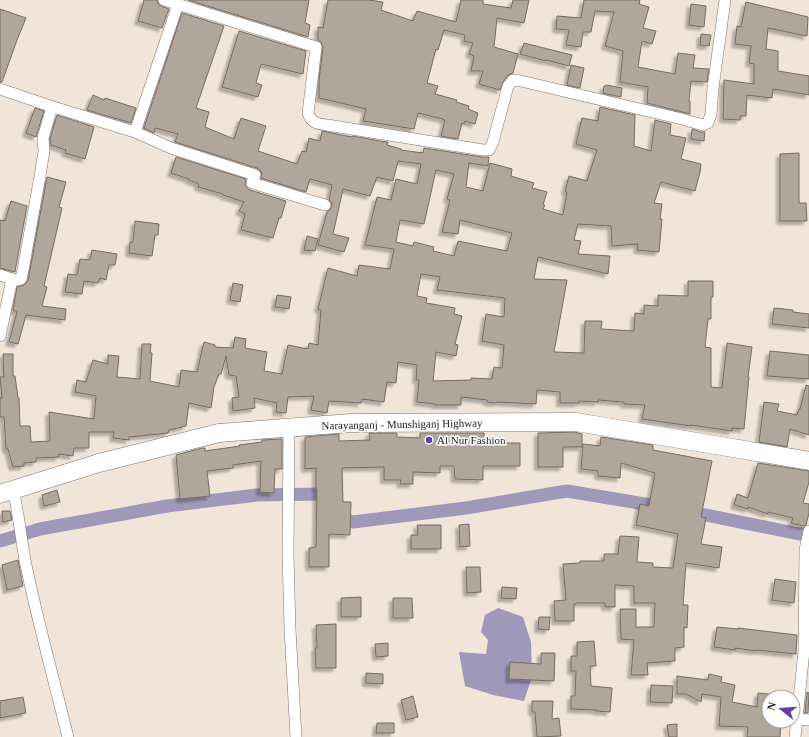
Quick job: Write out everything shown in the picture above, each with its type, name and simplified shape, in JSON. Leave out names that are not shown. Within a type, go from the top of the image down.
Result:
[{"type":"main road","name":"Narayanganj - Munshiganj Highway","points":[[4,491],[219,433],[351,423],[576,422],[809,461]]},
{"type":"street","points":[[164,0],[316,47],[308,113],[312,121],[318,124],[483,150],[489,150],[493,142],[508,86],[513,80],[703,125],[708,123],[711,114],[725,0]]},
{"type":"street","points":[[135,132],[178,4]]},
{"type":"street","points":[[0,88],[135,132],[171,148],[255,175],[252,183],[325,205]]},
{"type":"street","points":[[0,275],[12,279],[21,279],[44,151],[43,138],[52,106]]},
{"type":"street","points":[[0,336],[12,279]]},
{"type":"street","points":[[288,428],[290,629],[296,737]]},
{"type":"street","points":[[4,491],[20,528],[38,622],[68,737]]},
{"type":"street","points":[[800,689],[804,651],[805,550],[809,531]]},
{"type":"shaded area","points":[[498,608],[523,617],[531,642],[532,677],[524,701],[493,695],[465,686],[459,652],[486,654],[488,640],[481,632],[485,615]]},
{"type":"building","points":[[144,0],[157,0],[159,5],[169,9],[162,28],[138,21]]},
{"type":"building","points":[[188,0],[309,0],[305,23],[310,25],[308,37]]},
{"type":"building","points":[[328,0],[369,0],[383,2],[381,10],[413,21],[417,11],[456,22],[461,0],[483,0],[483,4],[511,8],[513,0],[529,0],[524,23],[497,18],[494,47],[518,54],[513,73],[508,75],[500,90],[479,84],[483,71],[471,71],[474,56],[469,54],[473,43],[464,41],[465,35],[444,30],[438,50],[436,49],[427,83],[438,86],[435,94],[457,100],[456,102],[469,106],[468,109],[478,113],[475,124],[465,121],[464,124],[462,123],[458,139],[441,136],[445,120],[443,119],[418,113],[414,129],[363,121],[366,109],[319,98],[319,80],[323,48],[321,42],[318,40],[318,27],[323,28]]},
{"type":"building","points":[[584,0],[640,0],[639,4],[649,7],[643,28],[656,31],[652,44],[642,41],[638,67],[675,74],[678,53],[695,55],[693,68],[709,69],[707,82],[691,81],[689,101],[690,114],[647,103],[648,87],[620,82],[623,51],[605,46],[614,12],[595,11],[591,32],[583,32],[581,47],[566,45],[569,30],[556,29],[557,16],[581,18]]},
{"type":"building","points":[[746,2],[808,17],[807,36],[768,28],[766,49],[778,51],[778,71],[809,76],[809,95],[773,89],[772,98],[747,95],[746,116],[740,116],[740,120],[723,119],[724,80],[754,84],[754,64],[749,63],[751,46],[735,44],[737,26],[741,27]]},
{"type":"building","points":[[691,4],[706,6],[704,27],[689,25]]},
{"type":"building","points":[[0,9],[26,18],[2,82],[0,82]]},
{"type":"building","points":[[182,13],[224,26],[196,108],[209,112],[205,127],[234,139],[241,118],[266,126],[258,151],[297,164],[302,151],[306,152],[309,138],[320,141],[322,131],[388,142],[387,145],[401,150],[423,153],[424,148],[489,157],[488,166],[469,163],[466,187],[483,191],[490,163],[512,169],[511,176],[534,183],[532,188],[547,192],[543,209],[563,215],[567,192],[565,191],[569,176],[587,181],[597,150],[576,144],[582,118],[598,121],[600,107],[635,115],[634,146],[651,151],[655,120],[671,124],[670,135],[686,138],[681,159],[701,164],[695,191],[661,182],[654,203],[662,204],[659,252],[637,250],[638,244],[612,246],[611,226],[578,224],[574,240],[581,241],[578,254],[610,256],[608,274],[538,257],[534,279],[567,280],[554,352],[584,353],[585,321],[602,321],[601,329],[634,331],[635,313],[644,314],[644,305],[658,306],[658,295],[688,296],[688,281],[713,281],[711,319],[708,319],[705,347],[711,348],[711,387],[722,388],[727,343],[752,347],[744,429],[732,428],[732,431],[642,419],[645,405],[624,404],[624,402],[598,400],[598,402],[579,401],[579,403],[560,403],[560,392],[537,390],[536,404],[496,403],[487,402],[487,400],[461,397],[461,405],[435,405],[417,402],[419,380],[416,380],[417,365],[398,362],[396,383],[387,382],[384,402],[362,399],[361,403],[329,401],[327,413],[311,410],[314,396],[288,397],[286,413],[276,412],[277,403],[254,398],[255,408],[233,411],[232,398],[239,397],[236,376],[229,375],[226,356],[221,374],[219,374],[214,387],[211,408],[189,403],[186,426],[169,430],[168,433],[129,437],[129,440],[113,438],[114,432],[89,432],[89,448],[74,448],[73,456],[59,454],[59,457],[36,458],[36,462],[24,463],[24,466],[13,467],[8,449],[6,449],[4,417],[0,417],[0,398],[2,398],[0,377],[4,377],[3,354],[13,354],[13,376],[15,376],[19,398],[20,426],[30,426],[31,442],[50,441],[49,412],[94,419],[96,396],[75,392],[77,380],[86,382],[93,360],[108,364],[108,355],[119,356],[117,377],[140,379],[142,344],[151,344],[150,353],[152,353],[150,381],[179,387],[181,370],[197,372],[204,342],[215,345],[215,347],[233,348],[235,337],[246,339],[245,348],[267,352],[264,371],[282,374],[288,345],[308,349],[309,343],[318,345],[321,310],[318,309],[328,268],[357,276],[359,265],[390,269],[394,249],[365,245],[377,197],[391,200],[396,179],[417,184],[421,164],[398,161],[393,181],[377,177],[370,196],[343,189],[333,234],[349,238],[344,252],[318,245],[327,212],[332,207],[332,203],[329,200],[332,185],[310,179],[306,192],[261,178],[262,173],[257,168],[175,142],[178,134],[155,128],[154,133],[144,128]],"holes":[[[436,170],[454,174],[447,199],[450,200],[442,232],[458,234],[460,220],[512,233],[507,251],[458,241],[454,256],[433,251],[434,247],[414,242],[413,246],[396,242],[400,220],[424,224]],[[421,274],[440,277],[437,290],[505,298],[504,317],[486,314],[482,341],[504,345],[502,368],[494,367],[492,379],[471,378],[471,380],[433,381],[436,352],[456,356],[458,345],[455,344],[462,316],[454,314],[455,308],[426,303],[427,298],[417,296]]]},
{"type":"building","points":[[239,31],[306,51],[303,74],[261,64],[256,83],[262,85],[258,97],[222,87]]},
{"type":"building","points":[[701,34],[711,35],[709,46],[700,45]]},
{"type":"building","points":[[524,43],[572,55],[569,66],[520,54]]},
{"type":"building","points":[[571,65],[584,68],[580,88],[567,85]]},
{"type":"building","points":[[606,85],[622,88],[621,97],[603,93],[604,86]]},
{"type":"building","points":[[93,95],[104,100],[105,98],[136,108],[131,123],[87,110]]},
{"type":"building","points":[[35,108],[44,111],[36,137],[26,133]]},
{"type":"building","points":[[57,115],[94,127],[85,159],[65,153],[66,150],[51,145],[50,139]]},
{"type":"building","points":[[692,129],[705,132],[704,141],[691,139]]},
{"type":"building","points":[[799,153],[799,203],[806,203],[807,221],[780,221],[780,154]]},
{"type":"building","points":[[176,157],[246,179],[245,185],[250,190],[286,201],[273,238],[241,230],[245,214],[239,211],[244,202],[198,187],[199,184],[171,173]]},
{"type":"building","points":[[47,177],[66,182],[59,207],[62,208],[44,286],[47,287],[42,306],[66,309],[65,320],[26,315],[18,344],[9,342],[17,312],[13,310],[17,287],[24,285],[28,281]]},
{"type":"building","points":[[11,201],[27,206],[15,272],[0,268],[0,220],[5,221]]},
{"type":"building","points":[[135,221],[159,224],[158,235],[155,235],[152,256],[129,253],[130,242],[133,242]]},
{"type":"building","points":[[307,236],[318,239],[315,251],[304,250]]},
{"type":"building","points":[[92,250],[117,254],[115,265],[109,265],[106,280],[100,278],[98,283],[84,281],[82,294],[65,292],[68,274],[77,275],[80,259],[90,260]]},
{"type":"building","points":[[233,283],[243,285],[240,302],[230,300]]},
{"type":"building","points":[[277,295],[291,297],[289,309],[275,307]]},
{"type":"building","points":[[774,308],[793,310],[793,312],[809,314],[809,328],[772,324]]},
{"type":"building","points":[[770,351],[809,355],[809,379],[767,376]]},
{"type":"building","points":[[806,385],[809,386],[809,435],[790,429],[787,447],[759,442],[764,402],[779,404],[777,411],[797,415]]},
{"type":"building","points":[[575,432],[582,434],[582,447],[563,447],[563,467],[538,467],[538,433]]},
{"type":"building","points":[[369,433],[397,433],[397,437],[420,438],[420,433],[484,433],[484,443],[520,443],[520,466],[483,466],[483,480],[455,479],[454,466],[440,466],[440,473],[413,472],[413,484],[400,484],[401,480],[384,480],[384,467],[342,468],[343,502],[351,502],[350,535],[329,534],[329,567],[309,567],[309,548],[316,547],[317,489],[316,468],[305,469],[305,437],[339,434],[339,441],[370,440]]},
{"type":"building","points":[[601,437],[653,445],[653,450],[712,461],[701,517],[706,518],[701,544],[722,547],[719,568],[686,563],[683,605],[688,605],[687,628],[684,627],[684,647],[675,648],[675,661],[647,663],[648,675],[631,675],[634,640],[621,639],[620,609],[636,609],[636,627],[654,627],[655,603],[634,603],[634,586],[615,585],[615,607],[605,607],[605,603],[576,603],[574,604],[574,621],[555,621],[554,601],[566,600],[563,564],[580,563],[580,561],[604,561],[604,554],[618,554],[620,536],[639,537],[637,562],[653,563],[653,567],[673,568],[678,534],[636,525],[640,504],[649,506],[655,473],[621,463],[620,478],[598,476],[598,471],[581,469],[583,444],[600,446]]},
{"type":"building","points":[[282,439],[282,469],[275,469],[274,493],[260,492],[261,461],[233,465],[233,468],[207,471],[210,496],[180,499],[176,455],[202,448],[205,448],[205,451],[262,442],[262,440]]},
{"type":"building","points":[[758,463],[809,471],[809,482],[803,503],[809,504],[809,513],[806,525],[804,526],[791,523],[793,518],[768,512],[768,514],[748,507],[748,509],[734,505],[737,494],[748,498]]},
{"type":"building","points":[[57,490],[60,502],[44,506],[42,495]]},
{"type":"building","points":[[2,511],[10,511],[12,520],[3,522]]},
{"type":"building","points":[[469,524],[470,546],[460,547],[459,525]]},
{"type":"building","points":[[417,525],[441,525],[441,549],[411,549],[411,535],[418,535]]},
{"type":"building","points":[[18,560],[23,586],[7,590],[2,565]]},
{"type":"building","points":[[466,567],[480,567],[481,592],[467,593]]},
{"type":"building","points":[[775,579],[796,582],[794,603],[772,600]]},
{"type":"building","points":[[502,587],[517,588],[516,599],[501,598]]},
{"type":"building","points":[[361,597],[361,617],[341,617],[341,598]]},
{"type":"building","points":[[393,598],[412,598],[413,618],[393,618]]},
{"type":"building","points":[[539,617],[550,617],[549,630],[538,629]]},
{"type":"building","points":[[336,624],[336,668],[316,668],[316,625]]},
{"type":"building","points":[[717,627],[797,635],[796,654],[735,648],[735,650],[714,647]]},
{"type":"building","points":[[594,641],[596,666],[590,666],[591,686],[612,688],[610,712],[571,709],[571,696],[575,696],[576,671],[571,671],[571,656],[577,656],[577,642]]},
{"type":"building","points":[[388,643],[388,656],[376,657],[375,644]]},
{"type":"building","points":[[541,653],[555,653],[554,681],[509,679],[510,662],[541,664]]},
{"type":"building","points":[[366,673],[383,674],[383,684],[366,683]]},
{"type":"building","points":[[709,674],[722,677],[721,682],[735,685],[732,702],[757,707],[758,693],[761,693],[761,729],[780,729],[780,737],[747,737],[748,727],[719,726],[721,697],[702,694],[701,702],[686,694],[677,694],[677,676],[708,680]]},
{"type":"building","points":[[651,685],[673,686],[672,703],[650,702]]},
{"type":"building","points":[[807,692],[809,693],[808,713],[805,713]]},
{"type":"building","points":[[413,696],[418,717],[406,720],[401,700]]},
{"type":"building","points":[[23,697],[26,713],[0,718],[0,701]]},
{"type":"building","points":[[532,701],[553,701],[552,719],[559,718],[561,736],[537,737],[535,712],[532,712]]},
{"type":"building","points":[[377,723],[394,723],[394,733],[376,733]]},
{"type":"building","points":[[677,724],[677,737],[669,737],[667,725]]},
{"type":"waterway","points":[[0,541],[40,529],[167,506],[257,495],[324,494],[331,514],[353,522],[466,508],[567,491],[681,510],[799,534],[809,533]]},
{"type":"place","name":"Al Nur Fashion","points":[[429,440]]}]
